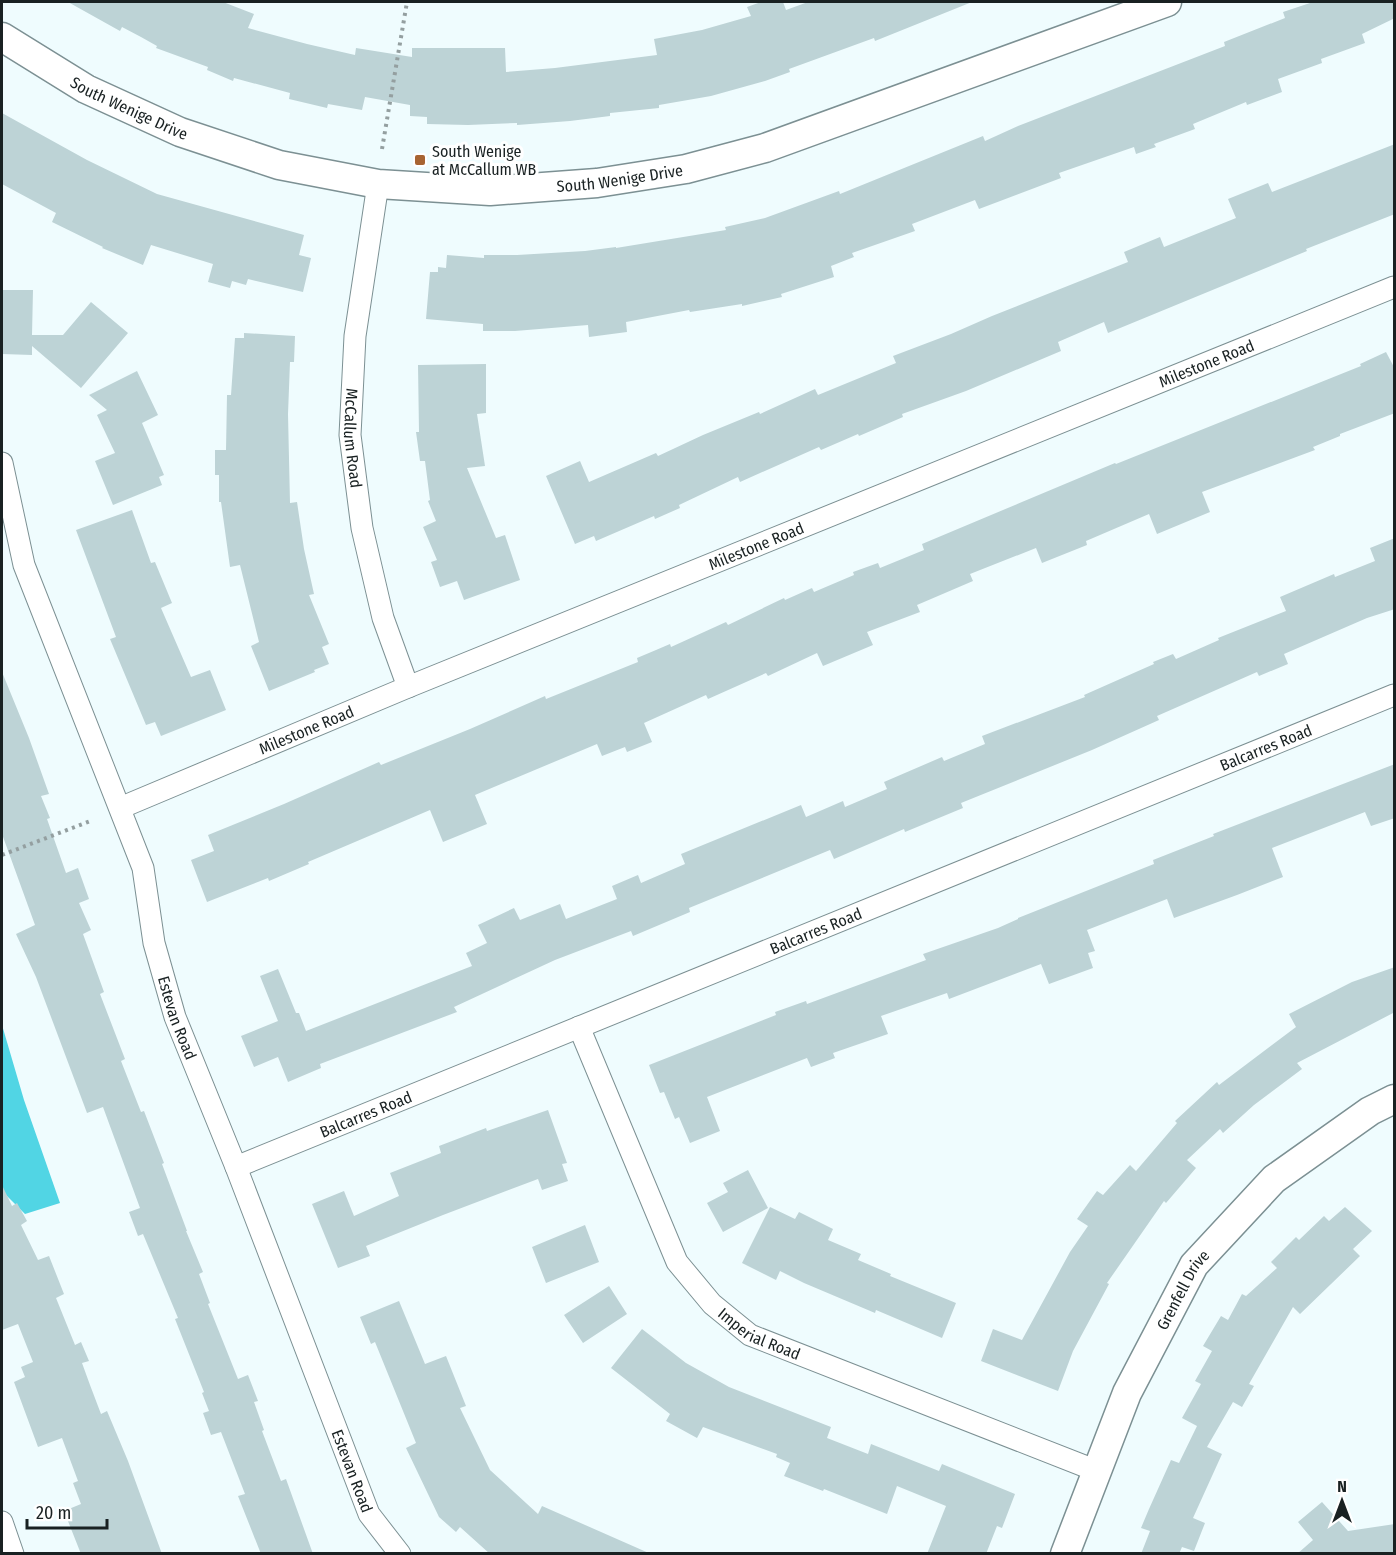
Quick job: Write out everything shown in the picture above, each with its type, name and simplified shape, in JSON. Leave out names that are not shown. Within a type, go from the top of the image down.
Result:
[{"type":"street","name":"South Wenige Drive","points":[[2,37],[86,89],[180,132],[279,165],[378,184],[490,191],[597,183],[686,169],[776,144],[1167,2]]},
{"type":"street","name":"McCallum Road","points":[[378,184],[355,336],[350,435],[362,528],[383,618],[408,687]]},
{"type":"street","name":"Milestone Road","points":[[120,808],[408,687],[1395,287]]},
{"type":"street","name":"Estevan Road","points":[[2,463],[24,565],[143,868],[154,943],[175,1017],[236,1167],[369,1514],[400,1554]]},
{"type":"street","name":"Balcarres Road","points":[[236,1167],[1395,695]]},
{"type":"street","name":"Imperial Road","points":[[579,1027],[677,1262],[712,1304],[750,1335],[1097,1471]]},
{"type":"street","name":"Grenfell Drive","points":[[1065,1554],[1127,1394],[1194,1265],[1274,1179],[1370,1111],[1395,1099]]},
{"type":"street","points":[[2,1522],[13,1554]]},
{"type":"path","points":[[382,149],[407,2]]},
{"type":"path","points":[[2,855],[93,820]]},
{"type":"shaded area","points":[[2,1025],[24,1100],[60,1203],[25,1214],[2,1191]]},
{"type":"building","points":[[68,2],[223,2],[254,14],[248,28],[355,55],[356,48],[412,57],[412,48],[505,48],[506,72],[657,55],[654,39],[702,30],[751,16],[747,7],[761,2],[783,2],[786,10],[808,2],[972,2],[875,41],[874,38],[789,69],[790,72],[711,96],[659,105],[659,108],[610,113],[610,116],[570,121],[517,125],[517,123],[468,125],[427,124],[427,117],[410,116],[410,105],[365,97],[362,110],[328,104],[327,108],[289,99],[290,93],[234,78],[233,81],[207,70],[208,67],[156,48],[157,46],[122,27],[120,31]]},
{"type":"building","points":[[1313,2],[1395,2],[1395,18],[1362,34],[1365,43],[1321,59],[1322,63],[1278,79],[1282,92],[1247,105],[1246,102],[1193,124],[1195,129],[1154,144],[1156,147],[1136,154],[1134,147],[1059,173],[1061,178],[979,209],[975,200],[912,224],[915,231],[852,253],[854,257],[831,266],[834,277],[781,294],[782,297],[742,306],[742,304],[690,312],[689,310],[626,322],[627,332],[589,337],[588,325],[515,331],[483,331],[483,324],[426,319],[430,272],[438,272],[438,267],[446,268],[447,255],[484,258],[484,255],[585,251],[726,230],[725,227],[765,218],[839,191],[840,194],[983,136],[985,141],[1018,126],[1225,46],[1224,42],[1285,18],[1283,12]]},
{"type":"building","points":[[2,113],[87,160],[157,194],[304,235],[299,255],[311,258],[303,292],[248,279],[246,285],[232,281],[230,288],[208,282],[213,264],[151,245],[143,265],[102,248],[52,222],[56,213],[2,184]]},
{"type":"building","points":[[1395,144],[1395,214],[1108,333],[1104,322],[1058,342],[1061,351],[966,391],[902,414],[903,417],[859,436],[858,434],[821,450],[819,447],[740,482],[738,477],[655,519],[654,516],[596,541],[594,536],[575,544],[546,476],[580,461],[589,482],[656,453],[658,456],[815,389],[818,395],[896,363],[893,356],[1128,262],[1124,252],[1160,237],[1164,247],[1236,218],[1228,199],[1268,183],[1272,192]]},
{"type":"building","points":[[2,290],[33,290],[32,335],[63,335],[91,302],[128,333],[81,388],[32,346],[32,355],[2,354]]},
{"type":"building","points":[[244,333],[295,336],[294,362],[290,362],[288,414],[290,503],[297,502],[314,594],[309,595],[329,644],[322,647],[329,664],[269,691],[251,646],[259,642],[240,565],[230,567],[221,502],[219,502],[219,475],[215,475],[215,450],[226,450],[227,395],[231,395],[235,338],[244,338]]},
{"type":"building","points":[[1386,352],[1395,369],[1395,413],[1340,434],[1340,436],[1313,447],[1315,450],[1202,492],[1210,512],[1157,534],[1149,514],[1086,541],[1087,545],[1042,563],[1036,548],[970,574],[973,581],[917,605],[920,612],[867,632],[873,645],[823,666],[817,653],[768,676],[766,673],[708,699],[706,695],[644,723],[652,742],[627,752],[625,747],[602,756],[597,744],[475,795],[487,824],[443,842],[430,810],[269,881],[268,878],[207,902],[191,860],[214,851],[208,835],[379,762],[381,765],[545,696],[546,699],[638,662],[637,658],[670,644],[671,647],[726,622],[728,625],[784,598],[785,600],[812,588],[814,592],[854,575],[853,572],[878,563],[880,568],[924,550],[922,544],[1115,463],[1361,366],[1360,364]]},
{"type":"building","points":[[486,364],[486,413],[477,414],[485,466],[467,468],[496,538],[505,535],[520,580],[464,600],[457,581],[440,587],[431,562],[437,560],[423,527],[436,521],[428,501],[430,500],[425,461],[420,461],[416,432],[419,432],[418,365]]},
{"type":"building","points":[[137,371],[158,415],[142,423],[164,475],[159,477],[162,485],[113,505],[95,461],[115,453],[97,415],[107,410],[89,395]]},
{"type":"building","points":[[132,510],[151,563],[155,562],[172,603],[161,608],[191,677],[210,670],[226,710],[161,736],[155,722],[146,725],[110,639],[116,637],[76,530]]},
{"type":"building","points":[[1395,538],[1395,609],[1367,618],[1284,654],[1288,664],[1259,676],[1257,672],[1157,716],[1159,720],[1092,750],[961,803],[963,808],[905,832],[904,829],[834,859],[830,850],[689,908],[690,912],[633,936],[631,931],[555,960],[454,1007],[457,1012],[320,1064],[321,1068],[288,1082],[278,1057],[254,1067],[241,1036],[278,1021],[260,976],[278,969],[306,1031],[472,966],[466,953],[487,943],[478,925],[514,908],[520,920],[560,904],[566,919],[617,899],[612,886],[638,875],[641,883],[685,864],[681,854],[801,805],[806,817],[843,801],[845,807],[887,789],[884,782],[942,757],[944,761],[985,744],[982,736],[1085,697],[1084,695],[1154,664],[1153,662],[1173,654],[1176,659],[1219,640],[1218,638],[1286,611],[1280,597],[1334,574],[1335,577],[1375,561],[1370,548]]},
{"type":"building","points":[[2,672],[49,794],[41,796],[66,873],[78,868],[89,899],[79,903],[91,930],[83,934],[104,992],[100,994],[125,1059],[121,1061],[164,1163],[162,1164],[203,1272],[199,1274],[210,1303],[208,1304],[238,1379],[248,1375],[258,1401],[254,1402],[264,1430],[262,1431],[281,1481],[286,1479],[313,1554],[261,1554],[238,1496],[245,1494],[221,1432],[211,1435],[203,1413],[209,1411],[202,1393],[204,1392],[175,1319],[178,1318],[143,1234],[138,1236],[129,1212],[140,1208],[103,1107],[87,1113],[36,977],[16,934],[35,925],[2,834]]},
{"type":"building","points":[[1395,764],[1395,818],[1371,826],[1365,812],[1272,848],[1283,877],[1174,918],[1167,899],[1087,930],[1095,951],[1088,953],[1093,968],[1049,984],[1041,964],[949,999],[947,993],[881,1016],[888,1034],[833,1053],[835,1058],[811,1067],[807,1058],[707,1097],[720,1131],[690,1143],[679,1117],[675,1119],[664,1092],[660,1093],[649,1065],[776,1015],[775,1012],[806,1001],[807,1004],[926,960],[923,954],[998,928],[1154,864],[1153,860],[1214,836],[1213,834]]},
{"type":"building","points":[[1395,967],[1395,1012],[1297,1063],[1302,1069],[1254,1105],[1223,1133],[1220,1129],[1187,1160],[1196,1168],[1166,1203],[1164,1201],[1107,1283],[1109,1284],[1073,1351],[1058,1391],[981,1361],[993,1329],[1022,1340],[1070,1252],[1088,1226],[1077,1219],[1097,1191],[1103,1195],[1130,1165],[1136,1171],[1177,1123],[1175,1121],[1217,1082],[1219,1085],[1296,1027],[1289,1014],[1352,982]]},
{"type":"building","points":[[548,1110],[567,1163],[562,1164],[568,1181],[542,1190],[538,1179],[366,1246],[370,1256],[338,1268],[312,1204],[344,1191],[354,1216],[399,1196],[390,1173],[441,1153],[439,1146],[486,1128],[487,1131]]},
{"type":"building","points":[[748,1170],[768,1208],[723,1232],[707,1203],[728,1192],[723,1183]]},
{"type":"building","points":[[2,1185],[12,1206],[17,1203],[27,1221],[21,1225],[38,1260],[49,1256],[64,1294],[56,1298],[75,1345],[81,1342],[89,1361],[82,1363],[90,1385],[101,1414],[107,1411],[162,1554],[81,1554],[64,1511],[81,1504],[73,1483],[78,1481],[62,1438],[38,1447],[14,1382],[25,1377],[21,1367],[33,1362],[18,1324],[2,1330]]},
{"type":"building","points":[[770,1207],[795,1219],[799,1212],[833,1229],[828,1240],[861,1254],[858,1260],[956,1303],[942,1338],[876,1310],[875,1313],[780,1271],[776,1280],[742,1263]]},
{"type":"building","points":[[1345,1207],[1372,1231],[1353,1249],[1360,1256],[1300,1314],[1293,1307],[1249,1384],[1254,1386],[1242,1407],[1233,1402],[1207,1447],[1222,1454],[1193,1518],[1205,1523],[1194,1551],[1182,1547],[1179,1554],[1141,1554],[1150,1531],[1141,1528],[1149,1509],[1171,1460],[1179,1463],[1197,1426],[1182,1418],[1201,1384],[1195,1381],[1212,1351],[1203,1346],[1221,1316],[1228,1320],[1242,1294],[1246,1296],[1277,1268],[1271,1262],[1296,1237],[1299,1240],[1324,1216],[1329,1221]]},
{"type":"building","points":[[585,1225],[599,1262],[546,1283],[532,1247]]},
{"type":"building","points":[[609,1286],[627,1314],[583,1343],[564,1315]]},
{"type":"building","points":[[399,1301],[425,1364],[446,1356],[466,1406],[460,1408],[490,1470],[538,1514],[542,1506],[651,1554],[490,1554],[460,1527],[456,1532],[439,1517],[406,1448],[416,1443],[375,1342],[371,1344],[360,1317]]},
{"type":"building","points":[[642,1329],[686,1363],[729,1387],[831,1427],[827,1438],[868,1454],[871,1444],[939,1471],[942,1464],[1015,1494],[1002,1528],[997,1526],[986,1554],[927,1554],[946,1506],[897,1486],[887,1514],[784,1476],[790,1463],[776,1457],[777,1454],[703,1427],[697,1438],[666,1421],[670,1414],[611,1368]]},
{"type":"building","points":[[1322,1502],[1348,1531],[1395,1524],[1395,1554],[1297,1554],[1313,1540],[1298,1522]]},
{"type":"place","name":"South Wenige at McCallum WB","points":[[420,160]]}]
